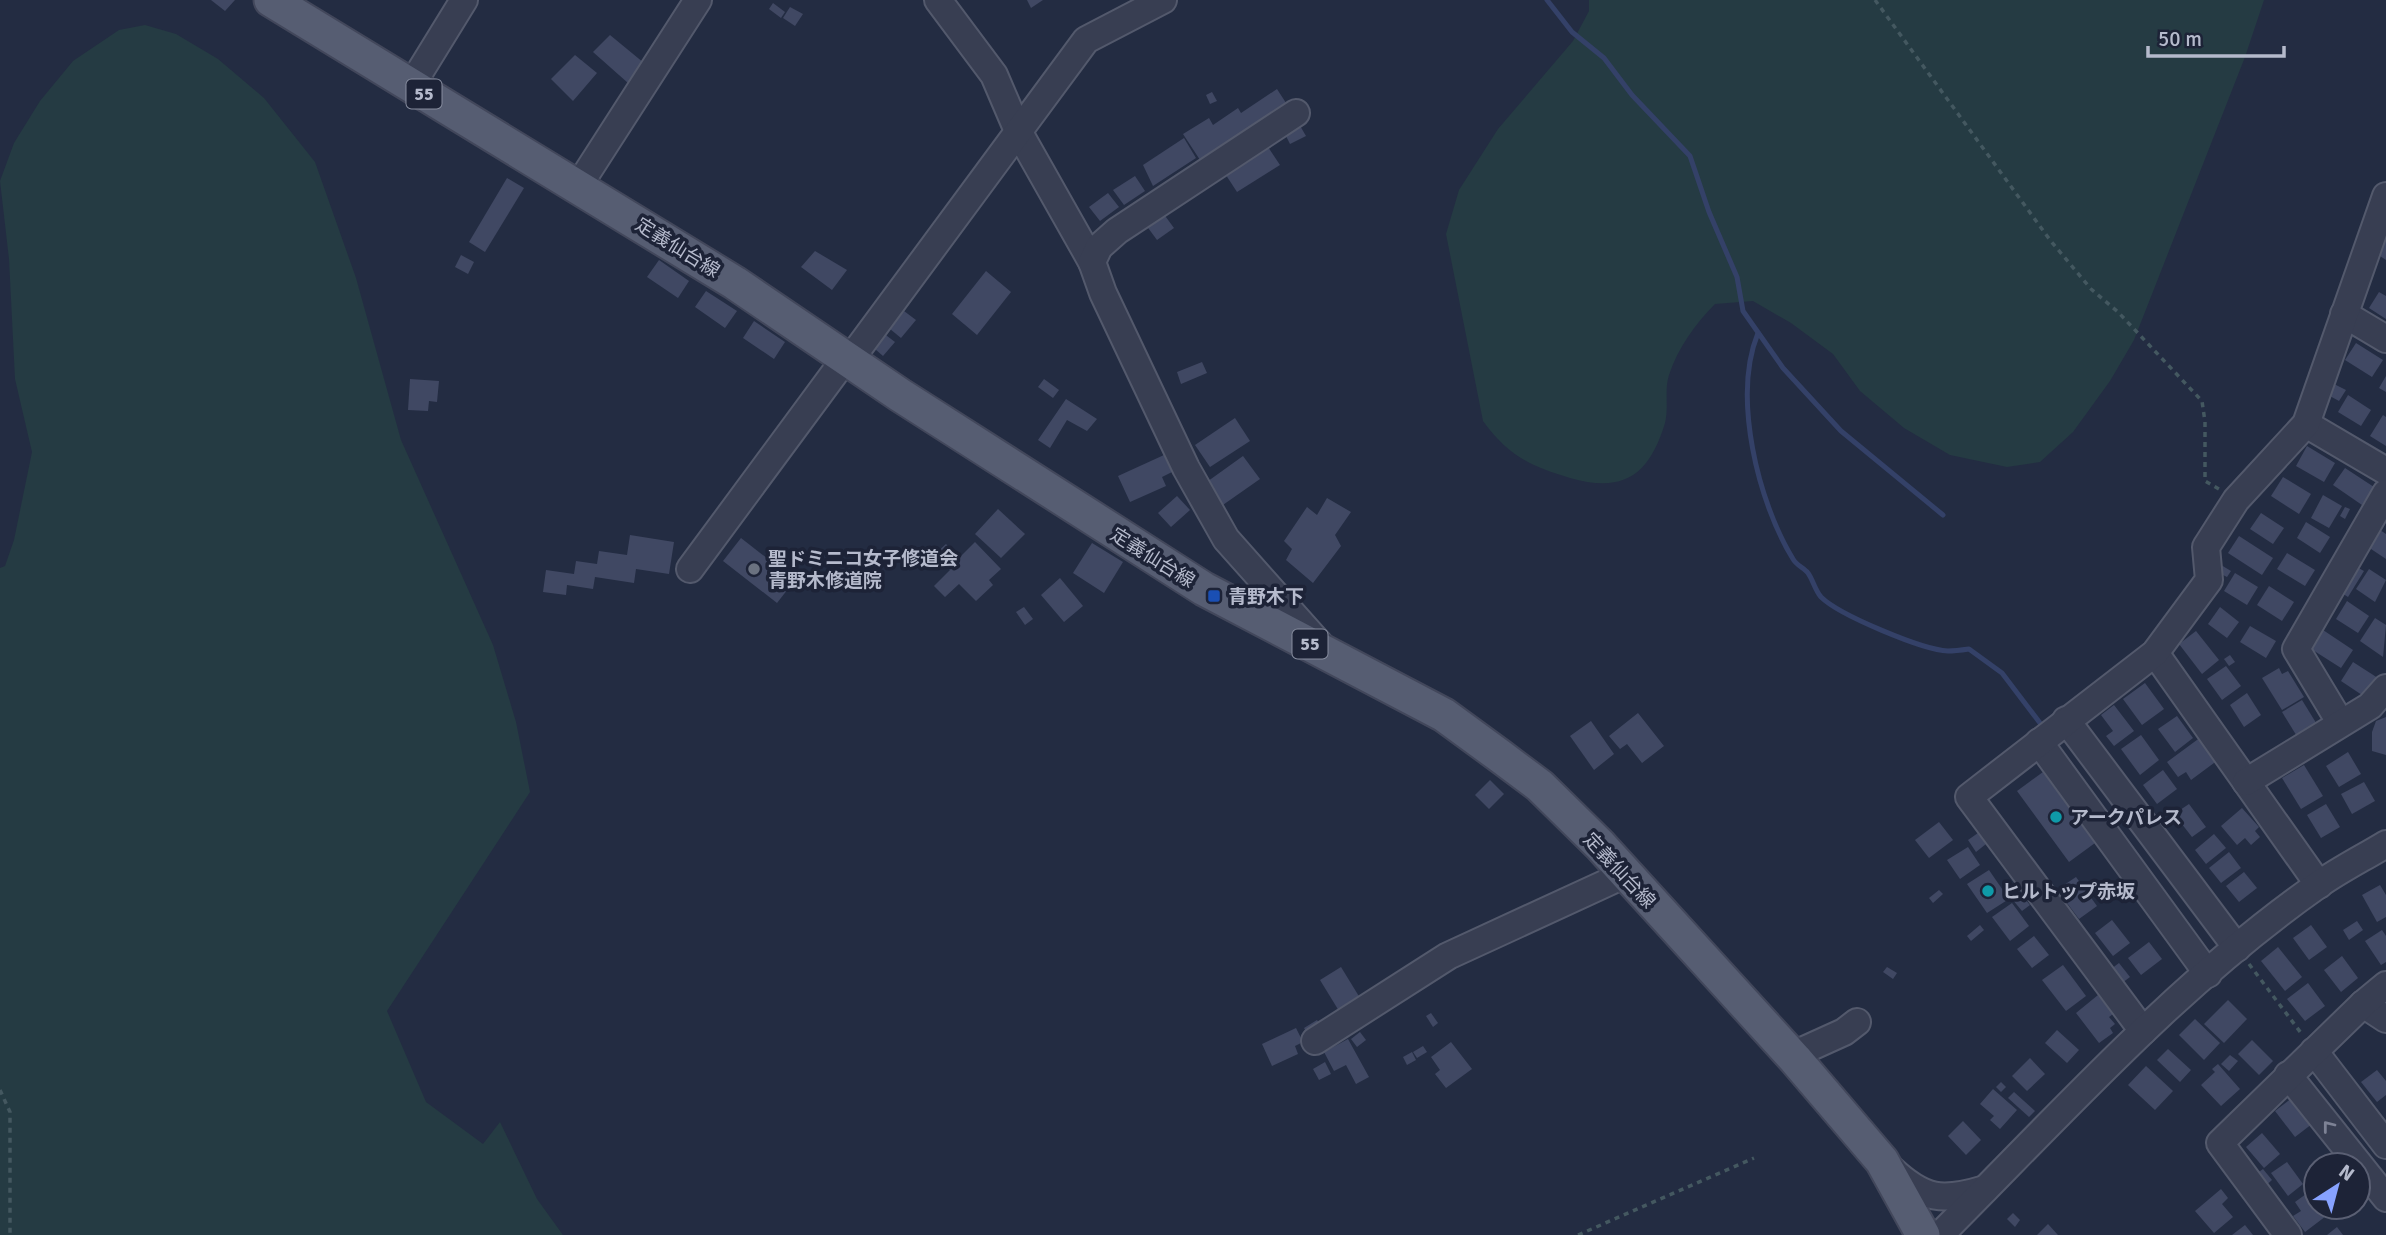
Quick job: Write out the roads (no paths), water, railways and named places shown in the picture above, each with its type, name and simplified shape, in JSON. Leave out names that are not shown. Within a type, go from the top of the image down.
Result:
[{"type":"main road","name":"定義仙台線","points":[[271,0],[579,185],[1204,589],[1444,715],[1500,756],[1540,786],[1626,874],[1791,1056],[1882,1161],[1923,1235]]},
{"type":"street","points":[[411,86],[464,0]]},
{"type":"street","points":[[579,185],[698,0]]},
{"type":"street","points":[[939,0],[994,75],[1018,131],[1092,262],[1103,293],[1186,468],[1227,539],[1328,654]]},
{"type":"street","points":[[690,569],[1086,40],[1163,0]]},
{"type":"street","points":[[1092,262],[1099,247],[1117,231],[1296,113]]},
{"type":"street","points":[[2143,1031],[1969,797],[2155,653],[2209,580],[2206,547],[2236,499],[2306,424],[2384,206]]},
{"type":"street","points":[[2344,314],[2386,339]]},
{"type":"street","points":[[2306,424],[2386,471]]},
{"type":"street","points":[[2340,722],[2295,649],[2386,492]]},
{"type":"street","points":[[2155,653],[2319,885]]},
{"type":"street","points":[[2246,782],[2370,706],[2386,688]]},
{"type":"street","points":[[2066,720],[2237,948]]},
{"type":"street","points":[[2039,742],[2208,974]]},
{"type":"street","points":[[2121,855],[2149,831]]},
{"type":"street","points":[[1940,1235],[2143,1031],[2237,948],[2319,885],[2386,844]]},
{"type":"street","points":[[1315,1041],[1448,956],[1626,874]]},
{"type":"street","points":[[2288,1235],[2220,1143],[2288,1075],[2386,985]]},
{"type":"street","points":[[2363,1004],[2386,1019]]},
{"type":"street","points":[[1791,1056],[1844,1032],[1857,1023]]},
{"type":"street","points":[[2314,1051],[2386,1145]]},
{"type":"street","points":[[2288,1075],[2382,1185]]},
{"type":"street","points":[[1882,1161],[1913,1189],[1931,1196],[1957,1198],[1986,1189]]},
{"type":"waterway","points":[[1547,0],[1572,32],[1604,58],[1632,95],[1690,156],[1709,212],[1737,277],[1743,311],[1783,368],[1841,431],[1943,515]]},
{"type":"waterway","points":[[1758,333],[1751,359],[1748,418],[1769,509],[1794,561],[1808,573],[1821,597],[1845,613],[1920,645],[1948,651],[1969,649],[2002,673],[2040,723]]},
{"type":"place","name":"聖ドミニコ女子修道会 青野木修道院","points":[[754,569]]},
{"type":"place","name":"青野木下","points":[[1214,596]]},
{"type":"place","name":"アークパレス","points":[[2056,817]]},
{"type":"place","name":"ヒルトップ赤坂","points":[[1988,891]]}]
